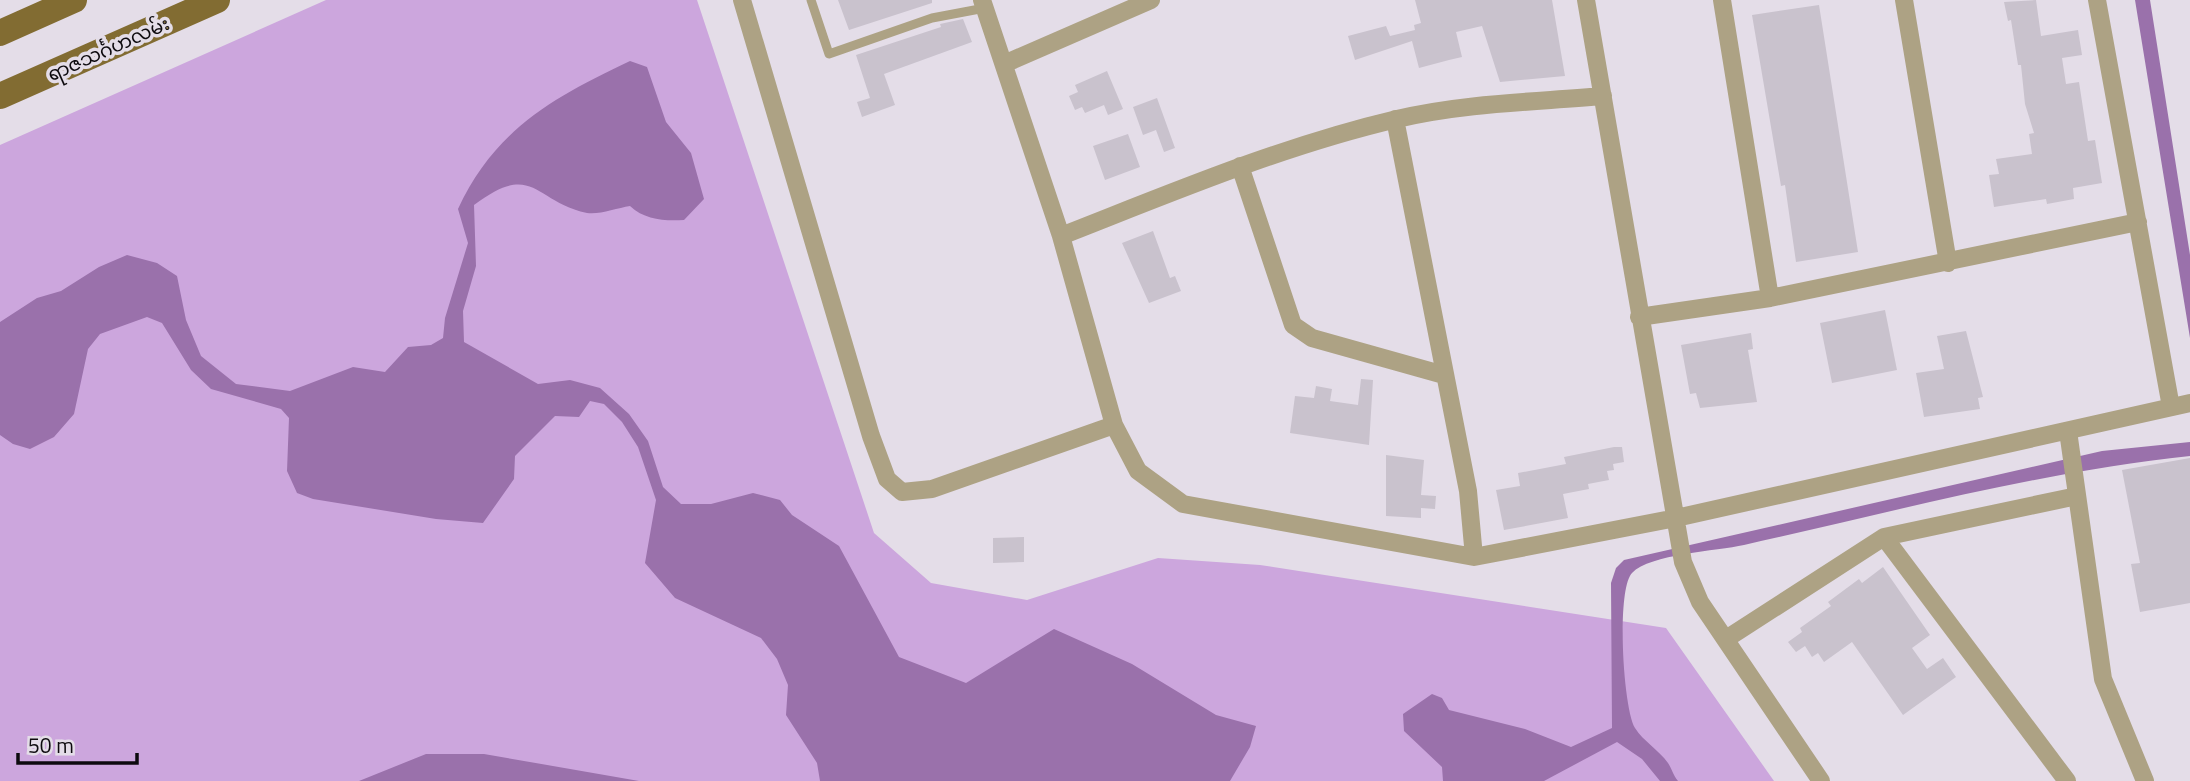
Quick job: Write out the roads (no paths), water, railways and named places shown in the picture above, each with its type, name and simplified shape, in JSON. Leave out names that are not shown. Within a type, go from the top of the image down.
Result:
[{"type":"main road","points":[[0,33],[74,0]]},
{"type":"main road","name":"ရာဇသင်္ဂဟလမ်း","points":[[0,96],[217,0]]},
{"type":"street","points":[[742,0],[871,436],[887,480],[902,492],[932,489],[1114,425]]},
{"type":"street","points":[[1004,64],[1151,0]]},
{"type":"street","points":[[1586,0],[1683,562],[1700,602],[1821,781]]},
{"type":"street","points":[[1722,0],[1770,298]]},
{"type":"street","points":[[1904,0],[1948,263]]},
{"type":"street","points":[[2097,0],[2171,407]]},
{"type":"street","points":[[984,4],[1061,236],[1114,425],[1138,471],[1183,504],[1474,556],[1676,518],[2190,403]]},
{"type":"street","points":[[1061,236],[1240,166],[1395,119],[1428,113],[1603,96]]},
{"type":"street","points":[[1395,119],[1468,491],[1474,556]]},
{"type":"street","points":[[1240,166],[1293,325],[1312,338],[1444,375]]},
{"type":"street","points":[[1639,317],[1770,298],[2138,222]]},
{"type":"street","points":[[2068,431],[2103,679],[2145,781]]},
{"type":"street","points":[[1726,639],[1884,537],[2077,496]]},
{"type":"street","points":[[1884,537],[2067,781]]},
{"type":"lane","points":[[811,0],[829,54],[932,18],[984,4]]}]
